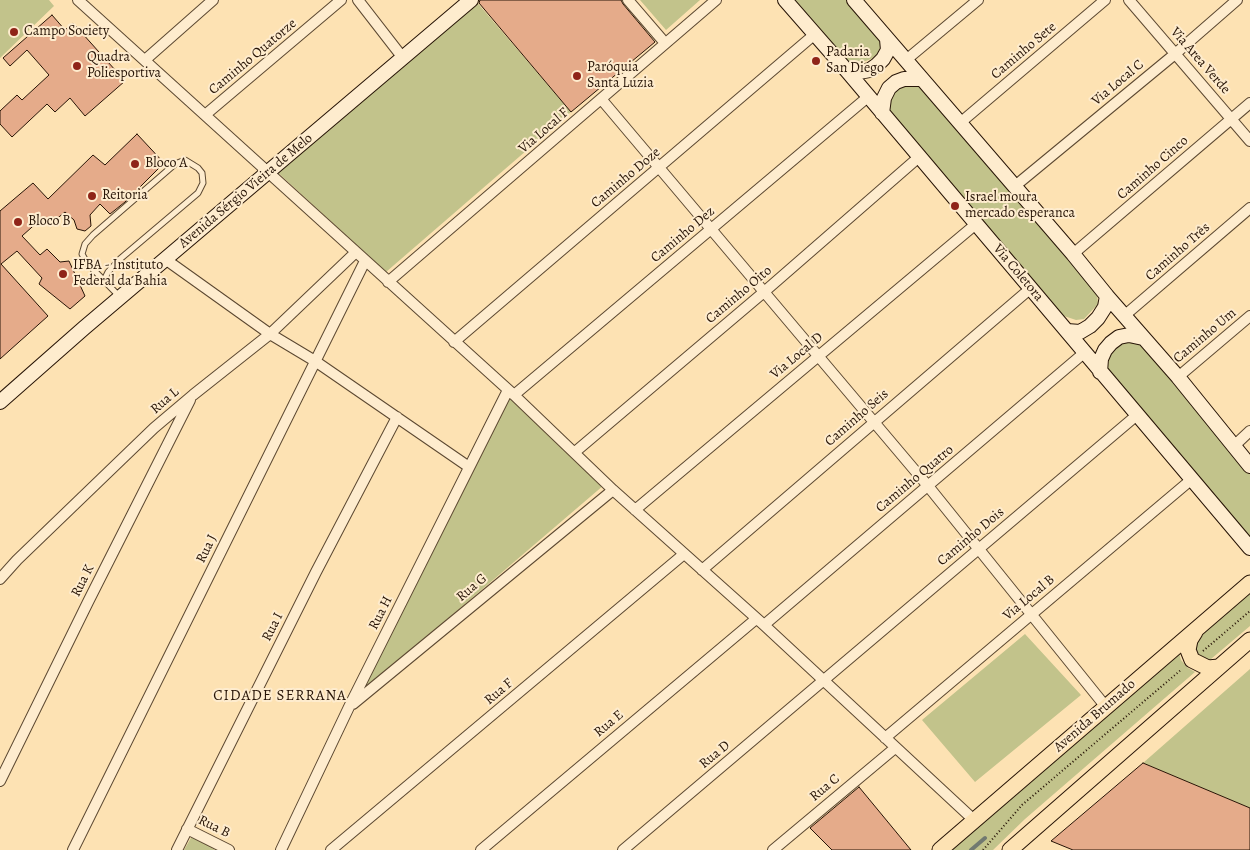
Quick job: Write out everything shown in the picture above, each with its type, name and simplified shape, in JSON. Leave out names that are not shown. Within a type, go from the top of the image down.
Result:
[{"type":"main road","name":"Avenida Brumado","points":[[940,850],[1250,582]]},
{"type":"main road","points":[[1197,629],[1190,640],[1188,650],[1192,660],[1208,668],[1219,667]]},
{"type":"main road","points":[[1010,850],[1250,640]]},
{"type":"street","points":[[145,60],[212,0]]},
{"type":"street","name":"Caminho Quatorze","points":[[205,115],[341,0]]},
{"type":"street","points":[[358,0],[403,58]]},
{"type":"street","name":"Avenida Sérgio Vieira de Melo","points":[[0,402],[46,360],[471,0]]},
{"type":"street","points":[[628,0],[665,43]]},
{"type":"street","name":"Via Local F","points":[[388,282],[602,100],[716,0]]},
{"type":"street","name":"Via Coletora","points":[[785,0],[1250,548]]},
{"type":"street","points":[[854,0],[1178,377],[1250,466]]},
{"type":"street","points":[[906,60],[978,0]]},
{"type":"street","name":"Caminho Sete","points":[[960,123],[1106,0]]},
{"type":"street","name":"Via Area Verde","points":[[1129,0],[1250,140]]},
{"type":"street","name":"Via Local C","points":[[1015,186],[1175,54],[1237,0]]},
{"type":"street","points":[[83,2],[267,173],[511,393],[613,490],[760,622],[975,821]]},
{"type":"street","name":"Caminho Doze","points":[[454,342],[815,34]]},
{"type":"street","points":[[848,72],[870,70],[883,59],[888,50],[887,39]]},
{"type":"street","points":[[882,112],[884,98],[889,88],[896,82],[904,79],[922,79]]},
{"type":"street","name":"Caminho Dez","points":[[511,393],[711,230],[868,96]]},
{"type":"street","points":[[602,100],[817,357],[928,486],[1106,707]]},
{"type":"street","name":"Caminho Cinco","points":[[1073,254],[1250,103]]},
{"type":"street","name":"Caminho Oito","points":[[575,452],[764,292],[919,157]]},
{"type":"street","name":"Caminho Três","points":[[1124,316],[1250,208]]},
{"type":"street","name":"Via Local D","points":[[635,510],[976,224]]},
{"type":"street","name":"Rua L","points":[[0,579],[17,560],[147,435],[193,395],[270,334],[356,252]]},
{"type":"street","points":[[165,259],[270,334],[315,361],[469,467]]},
{"type":"street","name":"Rua J","points":[[73,850],[365,261]]},
{"type":"street","name":"Caminho Seis","points":[[702,570],[1030,288]]},
{"type":"street","points":[[1067,331],[1080,332],[1090,326],[1105,308],[1107,296]]},
{"type":"street","name":"Caminho Um","points":[[1178,377],[1250,316]]},
{"type":"street","points":[[1100,372],[1101,359],[1111,343],[1119,337],[1130,335],[1143,338]]},
{"type":"street","name":"Caminho Quatro","points":[[760,622],[928,486],[1084,353]]},
{"type":"street","name":"Rua H","points":[[281,850],[349,707],[469,467],[511,393]]},
{"type":"street","name":"Rua K","points":[[0,781],[4,763],[193,395]]},
{"type":"street","name":"Caminho Dois","points":[[824,681],[1137,415]]},
{"type":"street","name":"Rua I","points":[[177,850],[396,417]]},
{"type":"street","points":[[1234,446],[1250,431]]},
{"type":"street","name":"Via Local B","points":[[885,738],[1192,479]]},
{"type":"street","name":"Rua G","points":[[349,707],[613,490]]},
{"type":"street","name":"Rua F","points":[[331,850],[684,554]]},
{"type":"street","name":"Rua E","points":[[480,850],[760,622]]},
{"type":"street","name":"Rua D","points":[[624,850],[824,681]]},
{"type":"street","name":"Rua C","points":[[773,850],[895,748]]},
{"type":"street","name":"Rua B","points":[[187,829],[229,850]]},
{"type":"lane","points":[[104,280],[108,272],[120,260],[198,193],[202,184],[202,173],[198,168],[186,160],[175,164],[85,244],[82,254],[87,263],[120,298]]},
{"type":"path","points":[[983,850],[1022,805],[1250,611]]},
{"type":"green space","name":"Campo Society","points":[[0,0],[49,0],[54,6],[0,58]]},
{"type":"green space","points":[[475,0],[571,112],[386,272],[274,169]]},
{"type":"green space","points":[[640,0],[700,0],[666,30]]},
{"type":"green space","points":[[793,0],[847,0],[880,40],[880,48],[877,54],[871,59],[860,63],[849,62]]},
{"type":"green space","points":[[903,83],[923,87],[1097,293],[1098,304],[1084,319],[1076,320],[1061,315],[889,114],[887,104],[889,95]]},
{"type":"green space","points":[[1129,339],[1139,341],[1250,472],[1250,539],[1107,370],[1111,351],[1119,343]]},
{"type":"green space","points":[[509,395],[604,485],[361,693]]},
{"type":"green space","points":[[1250,587],[1250,626],[1211,659],[1204,660],[1196,656],[1193,650],[1198,638],[1234,607]]},
{"type":"green space","points":[[1025,634],[1081,695],[975,782],[922,720]]},
{"type":"green space","points":[[1178,649],[1181,660],[1188,668],[1195,672],[1025,819],[993,850],[946,850]]},
{"type":"green space","points":[[1250,669],[1250,808],[1143,763]]},
{"type":"green space","points":[[192,836],[215,850],[184,850]]},
{"type":"building","name":"Paróquia Santa Luzia","points":[[480,0],[621,0],[655,42],[571,112],[479,3]]},
{"type":"building","points":[[52,15],[65,30],[73,23],[125,81],[85,116],[70,98],[55,112],[47,104],[12,137],[0,124],[0,111],[17,95],[22,100],[49,75],[27,50],[10,66],[3,58]]},
{"type":"building","points":[[137,134],[164,163],[125,202],[110,214],[100,204],[90,215],[91,226],[85,231],[77,229],[74,220],[65,212],[48,226],[41,219],[22,236],[40,255],[47,249],[60,262],[69,261],[85,296],[70,309],[39,284],[42,278],[17,251],[1,264],[48,316],[0,359],[0,211],[33,183],[48,199],[93,155],[105,165]]},
{"type":"building","points":[[1143,763],[1250,808],[1250,850],[1073,850],[1051,841]]},
{"type":"building","points":[[859,787],[911,850],[832,850],[810,828]]},
{"type":"waterway","points":[[971,850],[985,838]]},
{"type":"place","name":"Campo Society","points":[[14,32]]},
{"type":"place","name":"Padaria San Diego","points":[[816,61]]},
{"type":"place","name":"Quadra Poliesportiva","points":[[77,66]]},
{"type":"place","name":"Paróquia Santa Luzia","points":[[577,76]]},
{"type":"place","name":"Bloco A","points":[[135,164]]},
{"type":"place","name":"Reitoria","points":[[92,196]]},
{"type":"place","name":"Israel moura mercado esperanca","points":[[955,206]]},
{"type":"place","name":"Bloco B","points":[[18,222]]},
{"type":"place","name":"IFBA - Instituto Federal da Bahia","points":[[63,274]]},
{"type":"district","name":"CIDADE SERRANA","points":[[280,696]]}]
